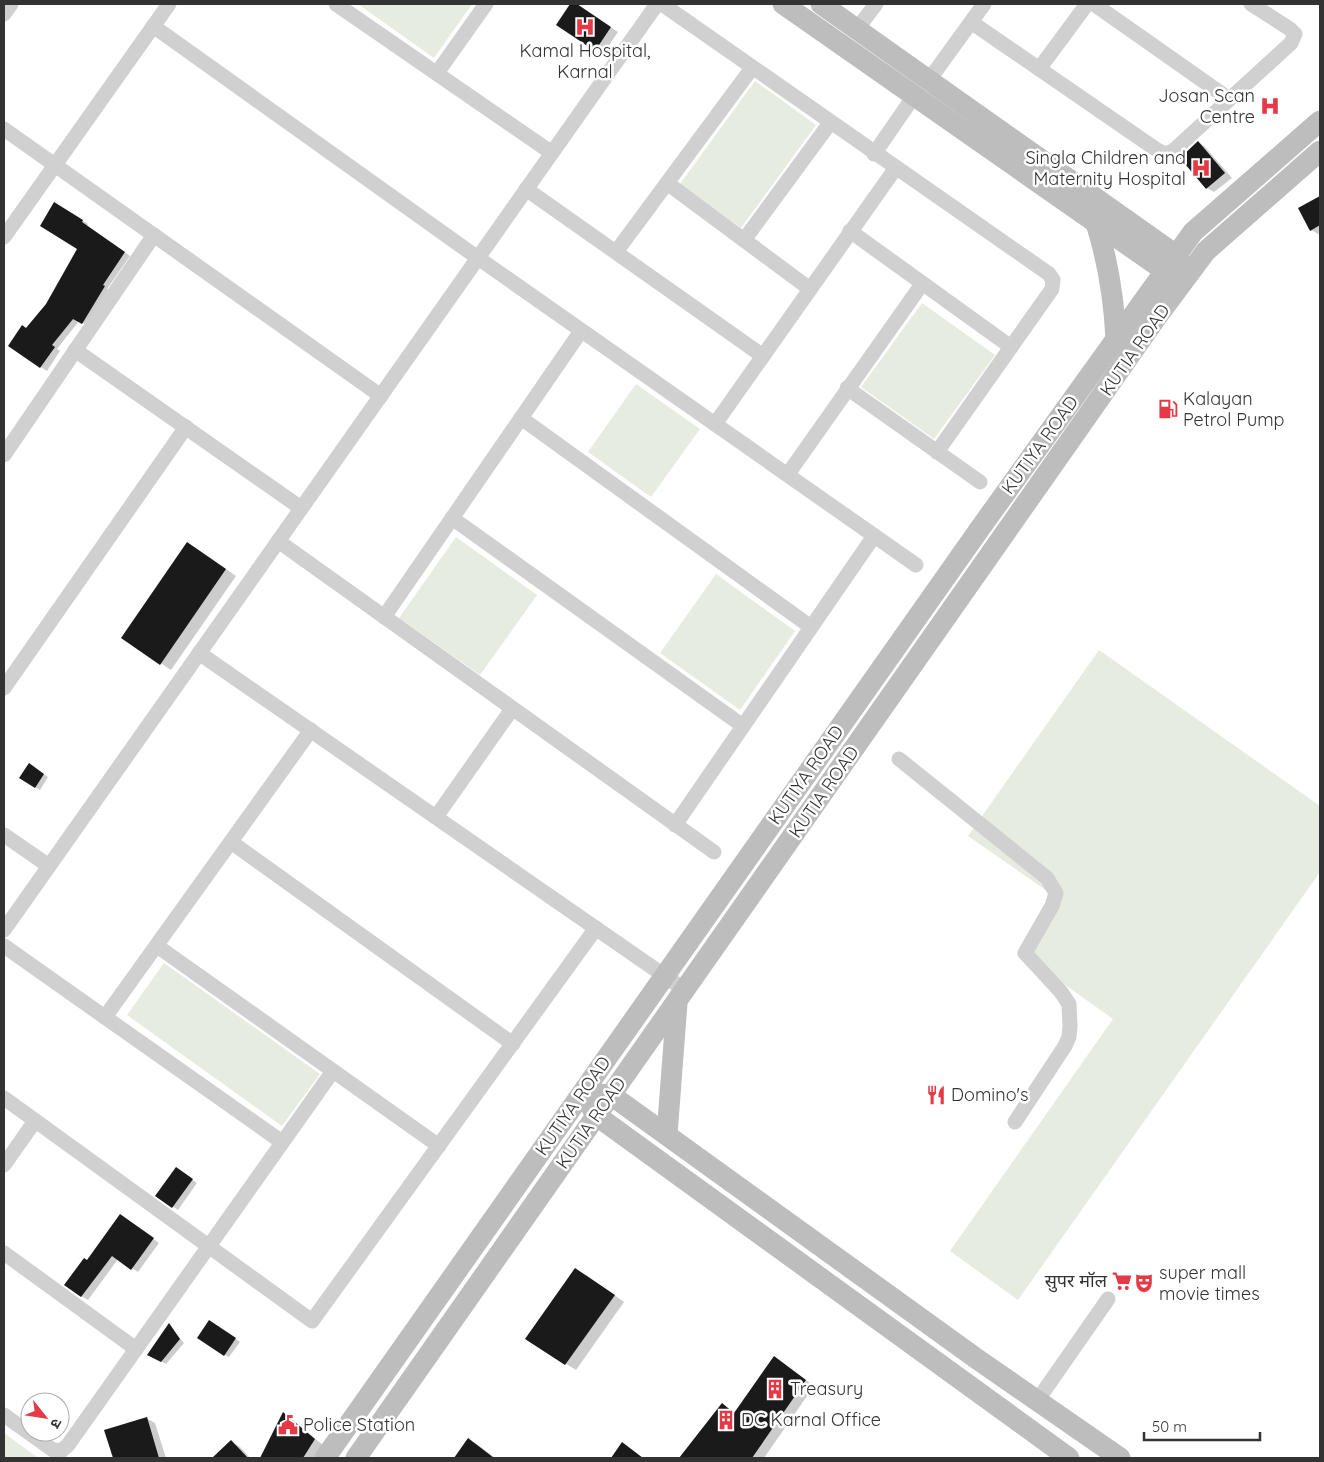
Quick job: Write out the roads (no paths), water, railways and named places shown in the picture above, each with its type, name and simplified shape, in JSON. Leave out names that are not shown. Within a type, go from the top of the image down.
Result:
[{"type":"street","points":[[4,14],[11,4]]},
{"type":"street","points":[[4,237],[169,4]]},
{"type":"street","points":[[336,4],[552,153]]},
{"type":"street","points":[[437,73],[486,4]]},
{"type":"street","points":[[4,930],[657,4]]},
{"type":"street","points":[[662,4],[895,169],[1049,274],[1053,280],[1052,289],[937,452]]},
{"type":"street","points":[[783,4],[1096,223],[1171,263]]},
{"type":"street","points":[[821,4],[929,80],[1188,276]]},
{"type":"street","points":[[857,30],[876,4]]},
{"type":"street","points":[[929,80],[984,4]]},
{"type":"street","points":[[1039,69],[1087,4]]},
{"type":"street","points":[[1094,4],[1229,99]]},
{"type":"street","points":[[971,22],[1165,154],[1173,151],[1291,44],[1295,34],[1251,4]]},
{"type":"street","points":[[154,26],[581,331],[916,565]]},
{"type":"street","points":[[616,252],[752,68]]},
{"type":"street","points":[[874,154],[914,96]]},
{"type":"street","name":"KUTIYA ROAD","points":[[325,1458],[1193,232],[1320,121]]},
{"type":"street","points":[[744,240],[830,123]]},
{"type":"street","points":[[4,128],[381,396]]},
{"type":"street","name":"KUTIA ROAD","points":[[356,1458],[1206,251],[1320,151]]},
{"type":"street","points":[[715,424],[895,169]]},
{"type":"street","points":[[667,183],[810,289]]},
{"type":"street","points":[[526,189],[763,356]]},
{"type":"street","points":[[1096,223],[1106,253],[1114,300],[1116,339]]},
{"type":"street","points":[[850,231],[1011,347]]},
{"type":"street","points":[[4,454],[154,235]]},
{"type":"street","points":[[788,474],[922,284]]},
{"type":"street","points":[[384,617],[581,331]]},
{"type":"street","points":[[76,350],[301,508]]},
{"type":"street","points":[[847,388],[980,482]]},
{"type":"street","points":[[521,418],[811,627]]},
{"type":"street","points":[[6,680],[186,427]]},
{"type":"street","points":[[452,518],[743,726]]},
{"type":"street","points":[[675,825],[874,536]]},
{"type":"street","points":[[278,541],[714,852]]},
{"type":"street","points":[[199,653],[665,976],[681,996],[666,1135]]},
{"type":"street","points":[[436,817],[512,708]]},
{"type":"street","points":[[105,1018],[311,730]]},
{"type":"street","points":[[899,759],[1047,878],[1056,893],[1052,906],[1025,953],[1061,992],[1069,1004],[1069,1037],[1015,1122]]},
{"type":"street","points":[[4,835],[48,866]]},
{"type":"street","points":[[231,842],[513,1044]]},
{"type":"street","points":[[4,1098],[312,1321],[596,928]]},
{"type":"street","points":[[4,946],[282,1142]]},
{"type":"street","points":[[157,946],[439,1146]]},
{"type":"street","points":[[4,1415],[53,1450],[61,1451],[68,1445],[333,1071]]},
{"type":"street","points":[[583,1092],[611,1095],[1037,1401],[1120,1458]]},
{"type":"street","points":[[583,1092],[597,1116],[1069,1458]]},
{"type":"street","points":[[4,1165],[35,1121]]},
{"type":"street","points":[[756,1231],[771,1211]]},
{"type":"street","points":[[4,1253],[136,1349]]},
{"type":"street","points":[[1037,1401],[1108,1299]]},
{"type":"place","name":"Kamal Hospital, Karnal","points":[[585,27]]},
{"type":"place","name":"Josan Scan Centre","points":[[1270,106]]},
{"type":"place","name":"Singla Children and Maternity Hospital","points":[[1201,168]]},
{"type":"place","name":"Kalayan Petrol Pump","points":[[1168,409]]},
{"type":"place","name":"Domino's","points":[[936,1095]]},
{"type":"place","name":"सुपर मॉल","points":[[1122,1281]]},
{"type":"place","name":"super mall movie times","points":[[1144,1283]]},
{"type":"place","name":"Treasury","points":[[775,1389]]},
{"type":"place","name":"DC Karnal Office","points":[[726,1420]]},
{"type":"place","name":"Police Station","points":[[288,1425]]}]
